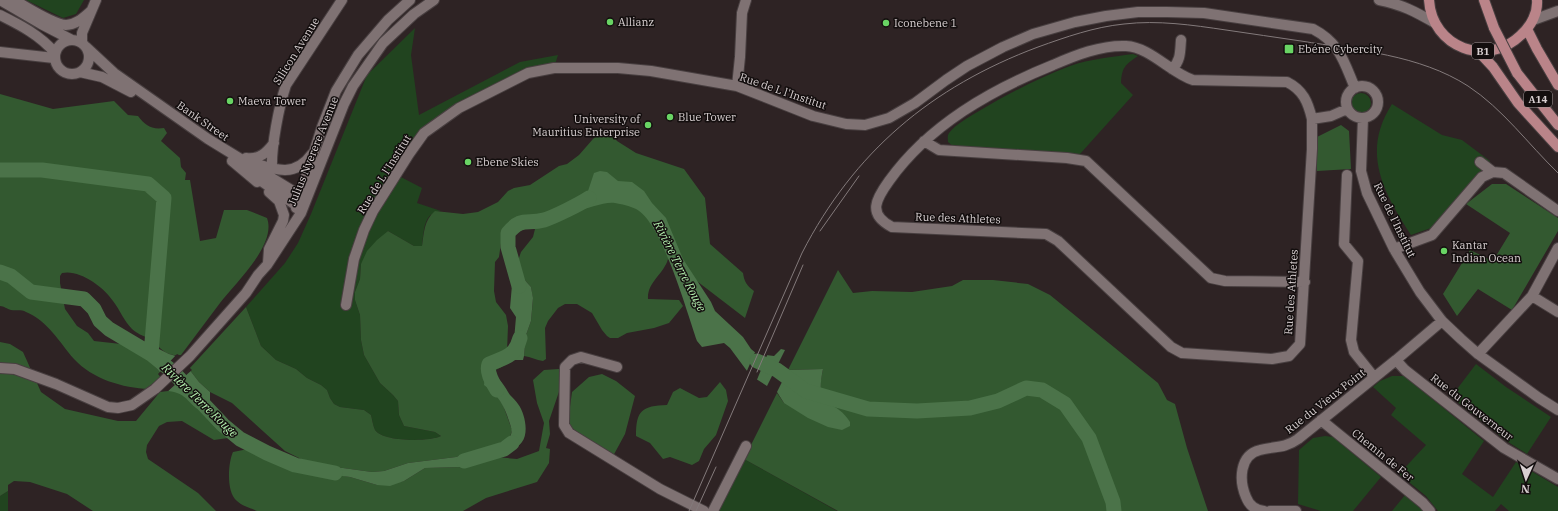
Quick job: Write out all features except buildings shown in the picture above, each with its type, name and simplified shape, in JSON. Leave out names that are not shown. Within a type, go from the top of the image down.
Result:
[{"type":"main road","name":"B1","points":[[1429,0],[1435,23],[1441,32],[1449,40],[1464,48],[1479,52],[1497,50],[1514,42],[1528,29],[1533,20],[1538,0]]},
{"type":"main road","name":"A14","points":[[1484,0],[1494,28],[1517,73],[1558,125]]},
{"type":"main road","points":[[1528,29],[1537,49],[1558,85]]},
{"type":"main road","points":[[1479,52],[1493,67],[1518,103],[1558,147]]},
{"type":"street","name":"Bank Street","points":[[0,0],[41,24],[78,43],[114,73],[208,139],[232,158],[293,191],[297,198],[301,213]]},
{"type":"street","points":[[14,0],[40,14],[67,25],[77,22],[91,11]]},
{"type":"street","points":[[78,43],[96,0]]},
{"type":"street","name":"Silicon Avenue","points":[[272,169],[274,142],[280,107],[286,85],[342,0]]},
{"type":"street","points":[[268,265],[296,209],[336,91],[350,68],[369,42],[397,11],[410,0]]},
{"type":"street","name":"Julius Nyerere Avenue","points":[[0,368],[14,369],[56,384],[108,406],[118,408],[132,405],[155,389],[190,356],[246,293],[258,275],[268,265],[301,213],[352,86],[384,43],[414,14],[434,0]]},
{"type":"street","points":[[737,86],[742,13],[740,0]]},
{"type":"street","points":[[742,13],[746,0]]},
{"type":"street","name":"B1","points":[[1379,0],[1393,2],[1411,9],[1435,23]]},
{"type":"street","points":[[1533,20],[1558,11]]},
{"type":"street","name":"Rue de L l'Institut","points":[[346,305],[354,259],[364,230],[373,212],[409,154],[424,133],[459,108],[528,73],[554,68],[618,68],[651,71],[737,86],[813,116],[846,124],[865,124],[889,118],[915,103],[972,63],[1033,34],[1075,22],[1106,16],[1138,12],[1167,12],[1204,13],[1313,30],[1322,34],[1336,46],[1355,88]]},
{"type":"street","points":[[0,15],[26,28],[47,44],[55,55],[59,68],[63,72],[68,74],[80,72],[102,77],[127,90],[232,158],[294,204],[302,204],[307,199]]},
{"type":"street","points":[[1172,69],[1177,64],[1180,56],[1181,40]]},
{"type":"street","points":[[55,55],[61,43],[78,43],[88,53],[88,64],[80,72]]},
{"type":"street","name":"Rue des Athletes","points":[[1127,46],[1141,50],[1184,77],[1193,80],[1287,82],[1296,86],[1305,99],[1312,118],[1312,149],[1305,282],[1300,344],[1289,356],[1272,359],[1182,353],[1172,347],[1058,241],[1046,234],[892,227],[882,222],[876,206],[878,197],[901,164],[924,141],[964,110],[1021,78],[1066,59],[1098,49],[1127,46]]},
{"type":"street","points":[[0,52],[55,55]]},
{"type":"street","points":[[1364,86],[1376,94],[1376,110],[1368,117],[1363,118],[1354,116],[1347,109],[1346,99],[1351,90],[1364,86]]},
{"type":"street","points":[[1312,118],[1330,116],[1347,109]]},
{"type":"street","name":"Rue de l'Institut","points":[[1363,118],[1361,171],[1367,193],[1394,249],[1420,292],[1442,321],[1478,354],[1558,410]]},
{"type":"street","points":[[924,141],[939,150],[1067,158],[1086,162],[1211,278],[1225,281],[1305,282]]},
{"type":"street","points":[[232,158],[259,157],[265,154],[274,142]]},
{"type":"street","points":[[232,158],[272,169],[288,170],[298,167],[307,160],[316,149]]},
{"type":"street","points":[[232,158],[279,201],[283,209],[283,221],[269,249],[268,265]]},
{"type":"street","points":[[1480,162],[1492,172]]},
{"type":"street","points":[[1394,249],[1432,235],[1482,177],[1492,172],[1504,173],[1558,211]]},
{"type":"street","points":[[1348,175],[1344,244],[1358,261],[1351,340],[1354,352],[1374,377]]},
{"type":"street","points":[[1478,354],[1532,296],[1558,248]]},
{"type":"street","points":[[1532,296],[1558,312]]},
{"type":"street","name":"Rue du Vieux Point","points":[[1264,511],[1250,505],[1245,495],[1241,471],[1247,458],[1252,453],[1260,450],[1292,444],[1442,321]]},
{"type":"street","points":[[618,366],[581,357],[572,360],[565,367],[564,425],[566,430],[660,489],[704,511]]},
{"type":"street","name":"Rue du Gouverneur","points":[[1396,360],[1405,370],[1489,437],[1504,448],[1558,479]]},
{"type":"street","name":"Chemin de Fer","points":[[1320,420],[1423,503],[1430,511]]},
{"type":"street","points":[[713,511],[746,446]]},
{"type":"street","points":[[1270,511],[1296,511]]},
{"type":"shaded area","points":[[26,0],[84,0],[76,14],[63,18]]},
{"type":"shaded area","points":[[415,28],[411,55],[419,115],[520,62],[558,55],[554,68],[528,73],[424,133],[397,175],[422,188],[417,203],[441,211],[435,212],[428,219],[424,229],[422,246],[414,246],[388,231],[361,264],[360,279],[355,292],[355,300],[360,315],[361,340],[364,355],[380,383],[398,401],[399,415],[404,426],[435,432],[441,436],[427,439],[406,440],[387,437],[380,434],[375,430],[371,415],[364,410],[340,407],[334,404],[327,390],[321,385],[307,378],[296,369],[276,360],[261,346],[246,307],[285,263],[298,243],[367,75]]},
{"type":"shaded area","points":[[1133,54],[1138,56],[1123,70],[1121,83],[1133,95],[1080,154],[954,147],[948,142],[949,133],[963,121],[1001,98],[1035,81],[1070,66],[1101,58]]},
{"type":"shaded area","points":[[1361,93],[1368,96],[1371,103],[1368,110],[1361,113],[1354,110],[1351,103],[1354,96]]},
{"type":"shaded area","points":[[0,94],[53,109],[114,101],[128,115],[138,116],[143,122],[152,127],[164,128],[167,133],[161,141],[180,158],[181,167],[186,173],[185,180],[190,180],[200,241],[216,238],[224,210],[247,210],[267,218],[268,229],[266,240],[253,263],[220,303],[181,355],[169,354],[153,341],[134,331],[104,290],[90,280],[83,276],[69,272],[62,273],[60,276],[60,283],[65,309],[77,326],[88,333],[94,341],[121,344],[141,350],[164,377],[149,389],[129,387],[108,381],[90,372],[74,359],[53,332],[40,320],[24,311],[11,310],[0,306]]},
{"type":"shaded area","points":[[1392,104],[1442,135],[1462,140],[1490,161],[1483,171],[1431,228],[1411,235],[1392,203],[1379,171],[1377,155],[1378,139],[1383,122]]},
{"type":"shaded area","points":[[1341,125],[1349,131],[1351,169],[1317,171],[1317,137]]},
{"type":"shaded area","points":[[606,133],[612,135],[617,141],[636,153],[684,169],[705,198],[710,244],[743,273],[746,283],[754,291],[745,318],[668,259],[650,288],[648,299],[679,300],[683,306],[669,323],[654,328],[627,333],[618,338],[610,338],[602,330],[592,313],[577,304],[565,304],[558,308],[548,321],[545,328],[546,359],[543,361],[524,356],[526,335],[531,321],[533,299],[531,287],[516,267],[521,252],[533,237],[535,229],[528,227],[501,243],[499,257],[495,262],[494,291],[496,302],[506,315],[508,326],[507,351],[509,362],[485,377],[503,405],[512,430],[510,437],[508,440],[501,442],[495,447],[475,453],[408,463],[384,471],[372,472],[315,466],[285,451],[232,403],[210,392],[199,382],[189,369],[246,307],[261,346],[276,360],[296,369],[307,378],[321,385],[327,390],[334,404],[340,407],[364,410],[371,415],[375,430],[387,437],[417,440],[441,436],[435,432],[404,426],[399,415],[398,401],[380,383],[364,355],[361,340],[360,315],[355,300],[355,292],[360,279],[361,264],[367,251],[388,231],[414,246],[422,246],[427,223],[435,211],[463,214],[478,212],[498,202],[508,191],[514,188],[530,185],[559,166],[567,164],[579,155],[599,134]]},
{"type":"shaded area","points":[[1492,184],[1506,184],[1558,218],[1558,231],[1512,310],[1478,289],[1457,316],[1443,294],[1470,250],[1493,261],[1510,233],[1466,204]]},
{"type":"shaded area","points":[[838,270],[853,293],[872,291],[912,292],[952,286],[963,280],[993,280],[1028,284],[1050,295],[1158,383],[1167,400],[1175,404],[1187,448],[1208,511],[838,511],[744,459],[777,393],[784,403],[837,409],[826,401],[821,393],[823,369],[788,370]]},
{"type":"shaded area","points":[[0,342],[10,344],[23,352],[41,392],[65,409],[118,421],[136,421],[160,392],[176,391],[183,395],[201,411],[212,413],[232,423],[235,437],[214,440],[182,421],[167,422],[159,426],[147,445],[146,452],[148,459],[198,493],[216,511],[93,511],[67,494],[30,482],[14,481],[8,485],[8,491],[0,496]]},
{"type":"shaded area","points":[[1476,364],[1506,387],[1551,417],[1527,454],[1508,442],[1451,397]]},
{"type":"shaded area","points":[[559,369],[563,375],[562,383],[549,421],[550,434],[546,448],[550,449],[549,463],[537,482],[486,498],[463,511],[257,511],[244,506],[233,497],[229,470],[233,452],[253,448],[290,467],[350,477],[377,485],[404,481],[425,468],[461,467],[485,456],[517,459],[539,451],[544,423],[537,403],[533,380],[544,370]]},
{"type":"shaded area","points":[[602,374],[616,381],[635,396],[625,434],[612,458],[567,429],[572,392],[589,377]]},
{"type":"shaded area","points":[[1392,376],[1404,376],[1484,441],[1462,474],[1493,497],[1516,462],[1558,487],[1558,511],[1509,511],[1501,504],[1495,511],[1438,511],[1426,496],[1399,474],[1426,445],[1391,415],[1396,408],[1373,387],[1380,381]]},
{"type":"shaded area","points":[[720,382],[726,390],[728,401],[716,435],[704,449],[699,461],[692,465],[670,457],[663,459],[650,443],[636,436],[637,420],[642,411],[646,408],[667,405],[673,392],[680,388],[699,398],[707,397]]},
{"type":"shaded area","points":[[1325,436],[1333,437],[1381,477],[1353,511],[1321,511],[1298,504],[1299,450],[1313,438]]},
{"type":"shaded area","points":[[744,459],[837,511],[716,511]]},
{"type":"shaded area","points":[[8,491],[8,511],[0,511],[0,496]]},
{"type":"shaded area","points":[[1405,495],[1422,510],[1423,511],[1392,511]]},
{"type":"water","points":[[600,171],[607,172],[618,181],[632,182],[644,191],[652,203],[666,218],[683,259],[711,302],[715,311],[743,337],[751,349],[757,354],[774,356],[781,349],[785,350],[767,386],[750,375],[730,348],[724,343],[702,347],[697,341],[680,290],[664,249],[646,217],[636,209],[615,203],[601,204],[576,211],[570,206],[587,194],[594,173]]},
{"type":"water","points":[[513,267],[516,267],[531,287],[533,298],[531,321],[526,335],[523,360],[514,360],[511,358],[516,317],[510,308],[512,285],[510,273]]},
{"type":"water","points":[[153,346],[176,356],[164,377],[141,350],[143,347]]},
{"type":"water","points":[[189,369],[199,382],[210,392],[210,403],[213,410],[212,413],[197,409],[180,394],[168,391]]},
{"type":"water","points":[[823,369],[821,392],[823,398],[844,414],[850,422],[850,426],[842,430],[828,427],[808,418],[784,403],[777,392],[788,370]]},
{"type":"water","points":[[490,372],[499,379],[518,404],[523,412],[526,428],[524,438],[520,445],[498,455],[495,454],[495,447],[509,439],[511,429],[505,410],[500,401],[484,385],[485,377]]},
{"type":"water","points":[[467,453],[475,453],[485,456],[461,467],[425,468],[404,481],[390,486],[377,485],[350,477],[327,474],[316,471],[315,466],[372,472],[384,471],[408,463],[456,457]]},
{"type":"pier","points":[[756,350],[768,353],[756,382],[746,373]]},
{"type":"pier","points":[[177,354],[183,357],[162,379],[158,374]]},
{"type":"pier","points":[[189,367],[192,370],[168,391],[167,390]]},
{"type":"waterway","name":"Rivière Terre Rouge","points":[[0,170],[42,170],[148,184],[164,198],[151,354]]},
{"type":"waterway","name":"Rivière Terre Rouge","points":[[519,286],[508,247],[508,233],[517,224],[544,220],[580,204],[589,198]]},
{"type":"waterway","name":"Rivière Terre Rouge","points":[[0,272],[11,276],[31,292],[84,299],[94,309],[100,321],[109,329],[151,354],[173,372],[223,425],[240,439],[295,465],[335,473]]},
{"type":"waterway","name":"Rivière Terre Rouge","points":[[497,390],[488,371],[489,364],[509,356],[515,349],[520,338]]},
{"type":"waterway","name":"Rivière Terre Rouge","points":[[757,361],[777,370],[806,391],[868,409],[917,411],[970,408],[998,401],[1026,388],[1042,390],[1065,404],[1089,438],[1113,502],[1114,511]]},
{"type":"waterway","name":"Rivière Terre Rouge","points":[[464,461],[504,449],[512,443]]},
{"type":"tram line","points":[[689,511],[802,253],[823,217],[846,184],[871,154],[899,127],[930,103],[963,82],[999,63],[1038,47],[1102,27],[1137,23],[1162,23],[1213,28],[1388,55],[1430,67],[1468,86],[1481,95],[1504,116],[1558,173]]},
{"type":"tram line","points":[[820,231],[859,176]]},
{"type":"tram line","points":[[757,372],[803,265]]},
{"type":"tram line","points":[[696,511],[716,467]]},
{"type":"place","name":"Allianz","points":[[610,22]]},
{"type":"place","name":"Iconebene 1","points":[[886,23]]},
{"type":"place","name":"Ebéne Cybercity","points":[[1289,49]]},
{"type":"place","name":"Maeva Tower","points":[[230,101]]},
{"type":"place","name":"Blue Tower","points":[[670,117]]},
{"type":"place","name":"University of Mauritius Enterprise","points":[[648,125]]},
{"type":"place","name":"Ebene Skies","points":[[468,162]]},
{"type":"place","name":"Kantar Indian Ocean","points":[[1444,251]]}]
